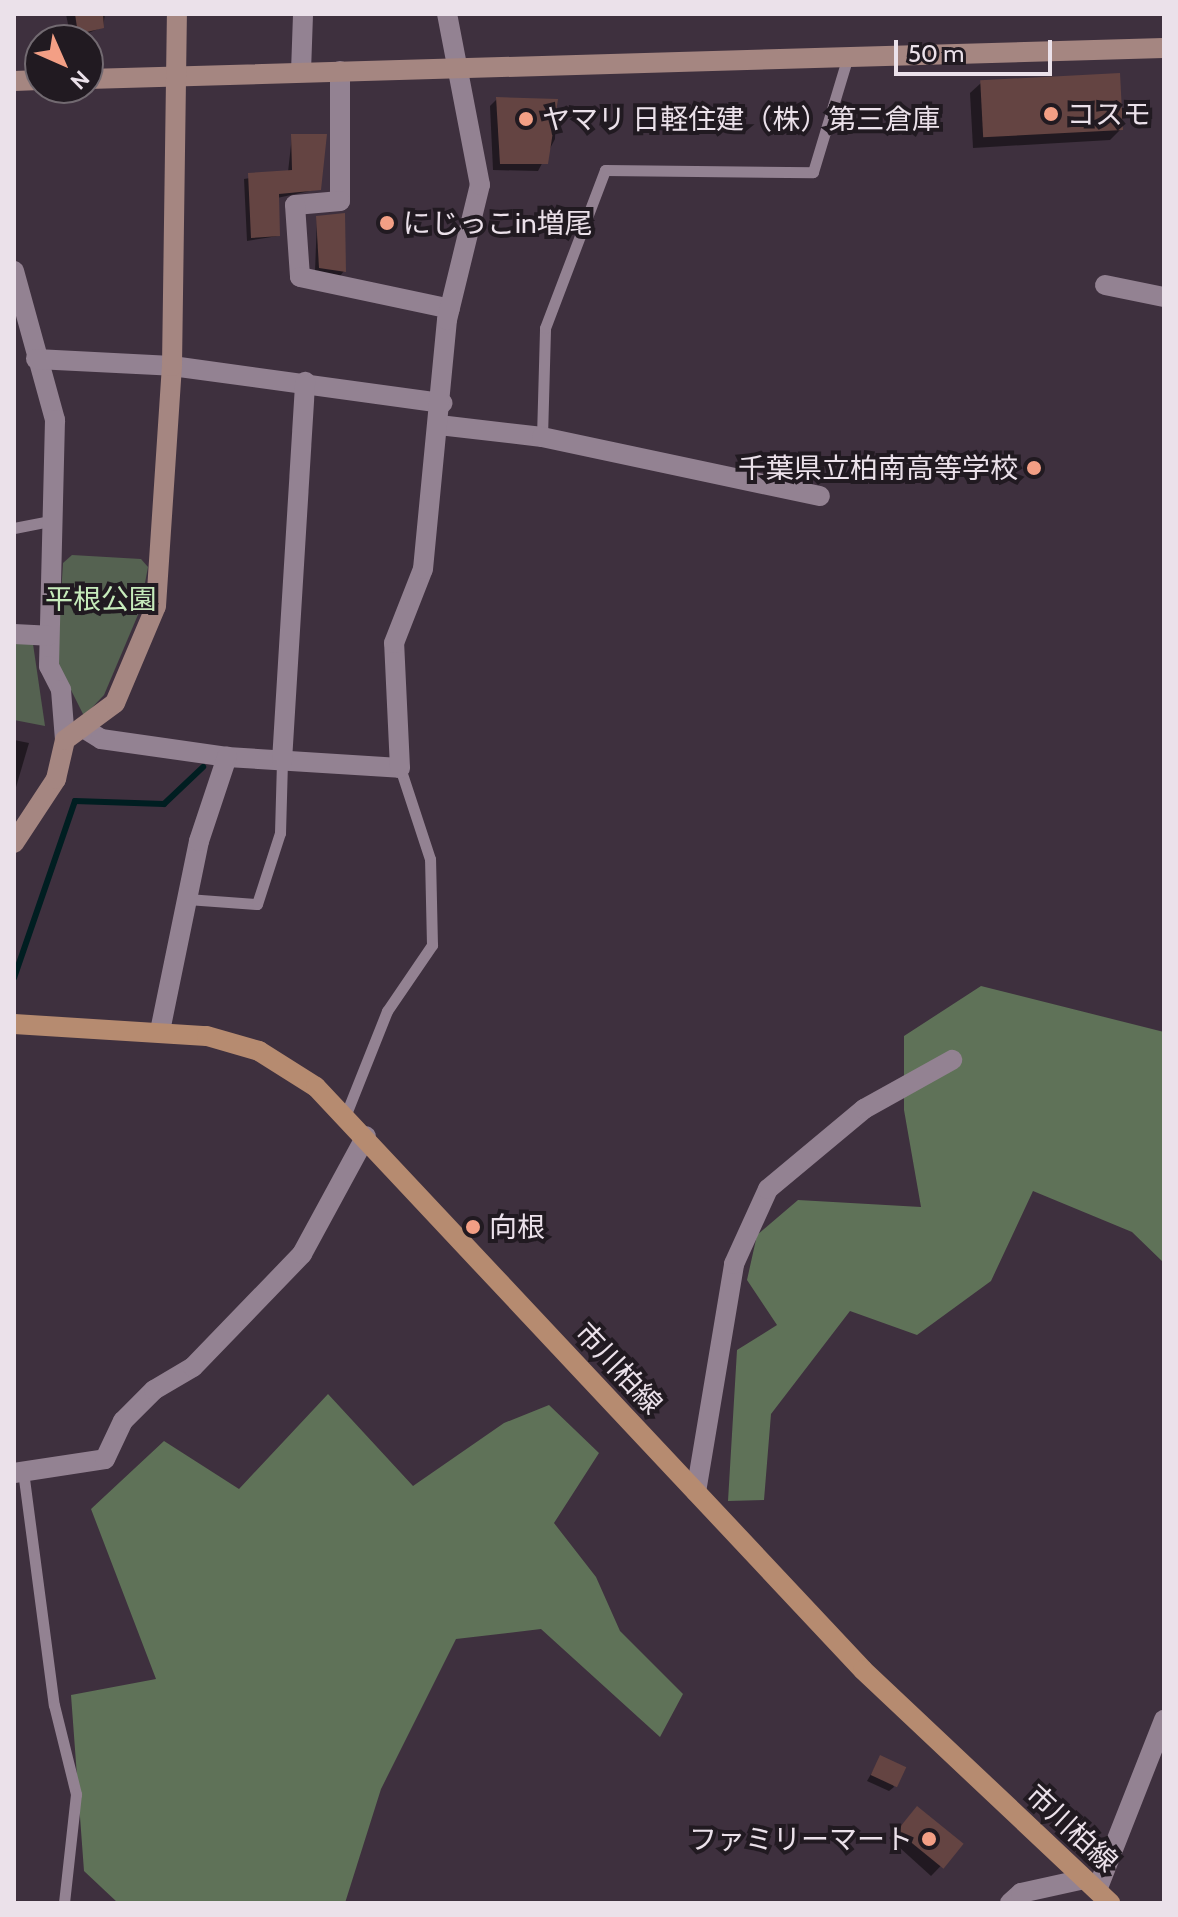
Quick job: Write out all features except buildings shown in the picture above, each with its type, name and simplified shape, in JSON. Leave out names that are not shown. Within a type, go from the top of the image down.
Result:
[{"type":"main road","name":"市川柏線","points":[[21,1024],[160,1031],[259,1051],[346,1114],[863,1670],[1097,1890]]},
{"type":"street","points":[[65,740],[85,729],[115,703],[156,606],[172,366],[177,14]]},
{"type":"street","points":[[301,72],[303,14]]},
{"type":"street","points":[[85,729],[101,739],[227,757],[400,768],[394,643],[423,569],[450,309],[480,185],[462,68],[447,14]]},
{"type":"street","points":[[104,78],[1164,48]]},
{"type":"street","points":[[340,71],[340,201],[295,205],[300,277],[450,309]]},
{"type":"street","points":[[14,271],[55,420],[48,636],[65,740],[56,779],[14,843]]},
{"type":"street","points":[[1105,285],[1164,297]]},
{"type":"street","points":[[36,359],[172,366],[442,403]]},
{"type":"street","points":[[282,761],[305,382]]},
{"type":"street","points":[[439,425],[542,437],[820,496]]},
{"type":"street","points":[[14,634],[48,636]]},
{"type":"street","points":[[160,1031],[187,899],[227,757]]},
{"type":"street","points":[[696,1492],[734,1264],[768,1189],[864,1109],[952,1060]]},
{"type":"street","points":[[18,1472],[105,1459],[123,1421],[154,1390],[193,1367],[302,1254],[366,1136]]},
{"type":"street","points":[[1010,1903],[1021,1893],[1097,1890],[1164,1720]]},
{"type":"lane","points":[[542,437],[545,328],[605,170],[813,172],[848,56]]},
{"type":"lane","points":[[14,528],[50,521]]},
{"type":"lane","points":[[187,899],[257,904],[280,833],[282,761]]},
{"type":"lane","points":[[346,1114],[387,1011],[432,945],[430,859],[400,768]]},
{"type":"lane","points":[[18,1472],[49,1674],[76,1794],[64,1903]]},
{"type":"green space","name":"平根公園","points":[[72,555],[141,559],[148,567],[140,610],[104,695],[84,716],[57,662],[63,563]]},
{"type":"green space","points":[[14,643],[33,644],[45,726],[14,720]]},
{"type":"green space","points":[[981,986],[1164,1032],[1164,1263],[1132,1232],[1033,1191],[991,1281],[917,1335],[850,1311],[771,1414],[764,1500],[728,1501],[737,1350],[777,1325],[747,1280],[757,1235],[798,1200],[921,1207],[904,1110],[904,1036]]},
{"type":"green space","points":[[328,1394],[413,1486],[504,1423],[549,1405],[599,1453],[554,1523],[596,1577],[620,1631],[683,1694],[660,1737],[541,1629],[456,1639],[381,1789],[345,1903],[118,1903],[84,1871],[71,1695],[156,1679],[91,1509],[164,1441],[239,1489]]},
{"type":"waterway","points":[[14,978],[75,801],[164,804],[203,767]]},
{"type":"place","name":"コスモ","points":[[1051,114]]},
{"type":"place","name":"ヤマリ 日軽住建（株）第三倉庫","points":[[526,119]]},
{"type":"place","name":"にじっこin増尾","points":[[387,223]]},
{"type":"place","name":"千葉県立柏南高等学校","points":[[1034,468]]},
{"type":"place","name":"向根","points":[[473,1227]]},
{"type":"place","name":"ファミリーマート","points":[[929,1839]]}]
